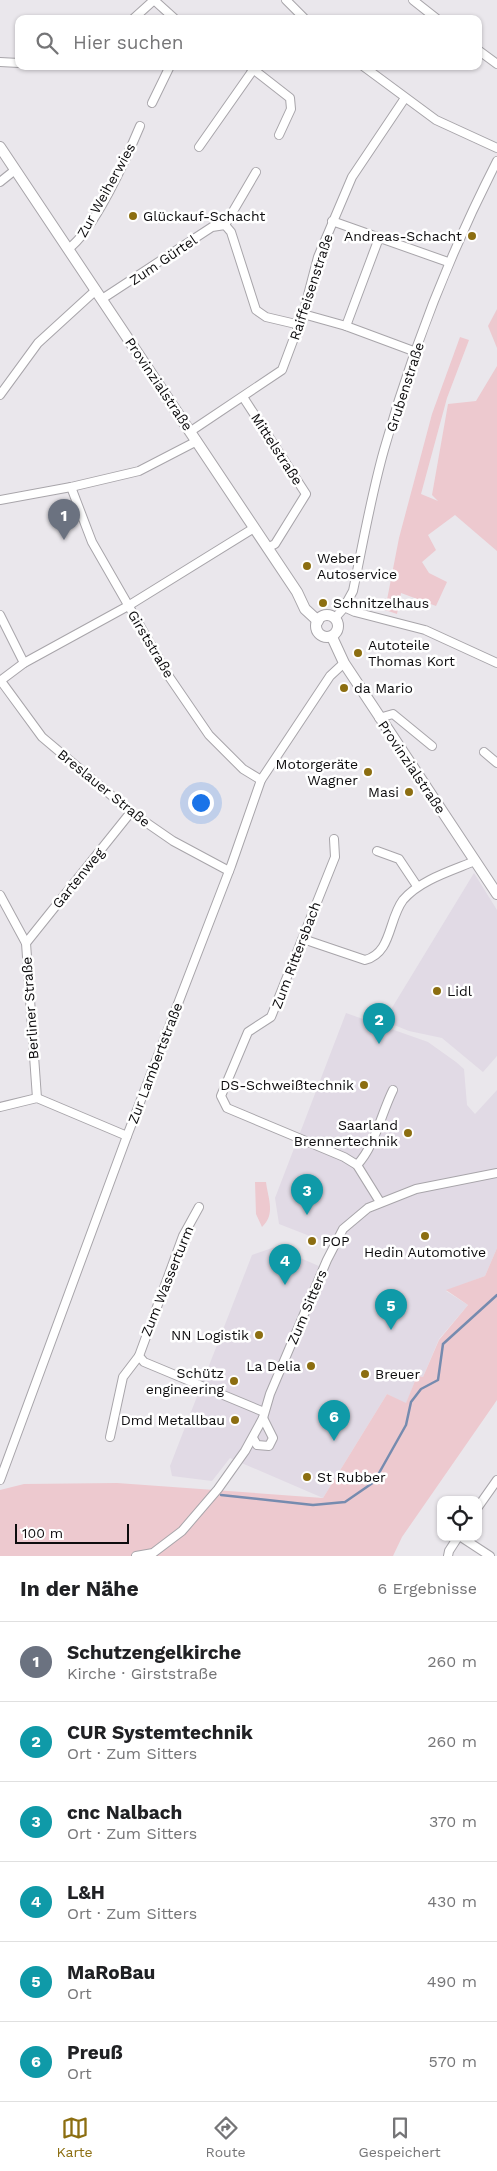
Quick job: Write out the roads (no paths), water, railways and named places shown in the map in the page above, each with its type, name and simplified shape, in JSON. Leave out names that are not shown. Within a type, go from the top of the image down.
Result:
[{"type":"street","points":[[137,15],[154,0],[171,15]]},
{"type":"street","points":[[286,0],[301,15]]},
{"type":"street","points":[[413,0],[433,15]]},
{"type":"street","points":[[482,53],[497,64]]},
{"type":"street","points":[[0,62],[15,63]]},
{"type":"street","points":[[152,103],[168,70]]},
{"type":"street","points":[[199,147],[250,70]]},
{"type":"street","points":[[254,70],[290,98],[291,109],[279,136]]},
{"type":"street","points":[[368,70],[436,120],[497,148]]},
{"type":"street","name":"Raiffeisenstraße","points":[[243,397],[278,374],[285,363],[300,325],[318,257],[332,221],[352,177],[405,98]]},
{"type":"street","name":"Zur Weiherwies","points":[[68,249],[87,230],[127,158],[140,126]]},
{"type":"street","name":"Provinzialstraße","points":[[0,147],[191,431],[297,592],[305,609],[318,621]]},
{"type":"street","name":"Grubenstraße","points":[[335,618],[344,607],[353,590],[384,449],[416,352],[448,262],[497,161]]},
{"type":"street","points":[[0,182],[16,170]]},
{"type":"street","points":[[256,172],[225,225],[231,232],[256,310],[266,316],[300,325]]},
{"type":"street","points":[[332,221],[448,262]]},
{"type":"street","name":"Zum Gürtel","points":[[102,299],[212,227],[225,225]]},
{"type":"street","points":[[346,326],[379,238]]},
{"type":"street","points":[[0,396],[38,343],[96,290]]},
{"type":"street","points":[[303,314],[346,326],[416,352]]},
{"type":"street","points":[[191,431],[243,397]]},
{"type":"street","name":"Mittelstraße","points":[[243,397],[306,494],[275,544],[267,548]]},
{"type":"street","points":[[0,500],[71,487],[139,471],[197,441]]},
{"type":"street","name":"Girststraße","points":[[71,487],[92,542],[170,678],[209,735],[243,769],[260,780]]},
{"type":"street","points":[[0,681],[24,663],[128,606],[254,528]]},
{"type":"street","points":[[344,607],[355,612],[425,630],[497,663]]},
{"type":"street","points":[[0,615],[24,663]]},
{"type":"street","points":[[324,616],[335,618],[338,628],[332,637],[324,637],[318,634],[316,626],[318,621],[324,616]]},
{"type":"street","name":"Provinzialstraße","points":[[332,637],[344,663],[497,894]]},
{"type":"street","name":"Zur Lambertstraße","points":[[0,1480],[2,1469],[127,1136],[229,871],[260,780],[330,676],[344,663]]},
{"type":"street","name":"Breslauer Straße","points":[[0,681],[42,737],[130,812],[173,841],[229,871]]},
{"type":"street","points":[[380,718],[393,714],[432,746]]},
{"type":"street","points":[[484,752],[497,763]]},
{"type":"street","name":"Gartenweg","points":[[26,943],[130,812]]},
{"type":"street","name":"Zum Rittersbach","points":[[334,838],[335,857],[271,1017],[248,1032],[221,1096],[227,1108],[344,1157],[357,1165],[380,1202]]},
{"type":"street","points":[[377,851],[399,859],[418,886]]},
{"type":"street","points":[[303,939],[365,960],[374,958],[382,952],[402,901],[418,886],[475,862]]},
{"type":"street","name":"Berliner Straße","points":[[0,895],[26,943],[37,1098]]},
{"type":"street","points":[[357,1165],[365,1157],[393,1090]]},
{"type":"street","points":[[0,1107],[37,1098],[127,1136]]},
{"type":"street","name":"Zum Sitters","points":[[136,1556],[153,1553],[182,1531],[218,1489],[253,1438],[327,1260],[344,1229],[368,1208],[380,1202],[416,1189],[497,1173]]},
{"type":"street","name":"Zum Wasserturm","points":[[110,1437],[124,1377],[139,1356],[182,1236],[199,1207]]},
{"type":"street","points":[[139,1356],[144,1362],[263,1415],[273,1438],[269,1446],[257,1445],[253,1438]]},
{"type":"street","points":[[482,1502],[497,1480]]},
{"type":"street","points":[[448,1556],[449,1551],[457,1541]]},
{"type":"street","points":[[466,1541],[490,1556]]},
{"type":"waterway","points":[[221,1495],[313,1505],[345,1502],[374,1482],[406,1425],[411,1402],[421,1389],[438,1380],[443,1344],[497,1295]]},
{"type":"place","name":"Glückauf-Schacht","points":[[133,216]]},
{"type":"place","name":"Andreas-Schacht","points":[[472,236]]},
{"type":"place","name":"Schutzengelkirche","points":[[64,540]]},
{"type":"place","name":"Weber Autoservice","points":[[307,566]]},
{"type":"place","name":"Schnitzelhaus","points":[[323,603]]},
{"type":"place","name":"Autoteile Thomas Kort","points":[[358,653]]},
{"type":"place","name":"da Mario","points":[[344,688]]},
{"type":"place","name":"Motorgeräte Wagner","points":[[368,772]]},
{"type":"place","name":"Masi","points":[[409,792]]},
{"type":"place","name":"Lidl","points":[[437,991]]},
{"type":"place","name":"CUR Systemtechnik","points":[[379,1044]]},
{"type":"place","name":"DS-Schweißtechnik","points":[[364,1085]]},
{"type":"place","name":"Saarland Brennertechnik","points":[[408,1133]]},
{"type":"place","name":"cnc Nalbach","points":[[307,1215]]},
{"type":"place","name":"Hedin Automotive","points":[[425,1236]]},
{"type":"place","name":"POP","points":[[312,1241]]},
{"type":"place","name":"L&H","points":[[285,1285]]},
{"type":"place","name":"MaRoBau","points":[[391,1330]]},
{"type":"place","name":"NN Logistik","points":[[259,1335]]},
{"type":"place","name":"La Delia","points":[[311,1366]]},
{"type":"place","name":"Breuer","points":[[365,1374]]},
{"type":"place","name":"Schütz engineering","points":[[234,1381]]},
{"type":"place","name":"Dmd Metallbau","points":[[235,1420]]},
{"type":"place","name":"Preuß","points":[[334,1441]]},
{"type":"place","name":"St Rubber","points":[[307,1477]]}]
